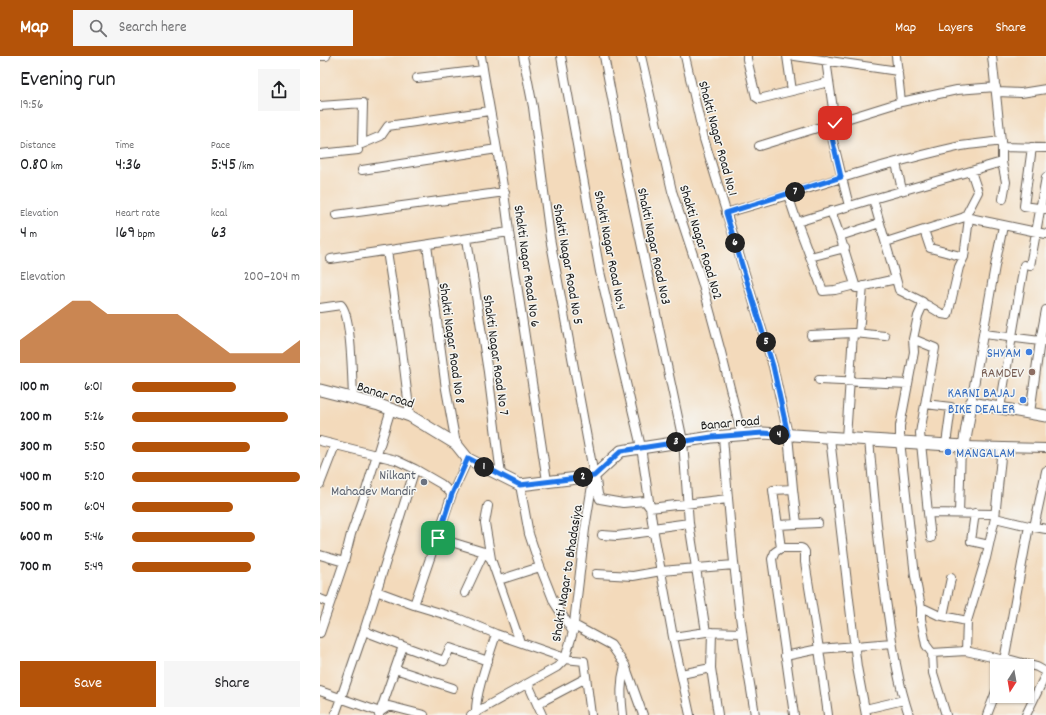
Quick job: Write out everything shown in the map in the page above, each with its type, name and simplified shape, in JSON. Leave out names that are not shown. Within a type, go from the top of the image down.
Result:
[{"type":"street","points":[[320,56],[326,56]]},
{"type":"street","name":"Shakti Nagar Road No 6","points":[[482,56],[489,111],[505,192],[509,232],[547,481]]},
{"type":"street","name":"Shakti Nagar Road No 5","points":[[523,56],[533,107],[550,238],[594,476],[598,482],[597,493],[600,499],[623,503],[645,501],[650,508]]},
{"type":"street","name":"Shakti Nagar Road No.4","points":[[561,56],[600,272],[641,447],[653,530],[673,637],[690,715]]},
{"type":"street","name":"Shakti Nagar Road No3","points":[[604,56],[625,167],[683,441],[689,523],[695,568],[709,632],[711,668],[718,715]]},
{"type":"street","name":"Shakti Nagar Road No2","points":[[642,56],[672,191],[704,290],[742,436]]},
{"type":"street","name":"Shakti Nagar Road No.1","points":[[685,56],[704,139],[773,366],[788,435],[797,524]]},
{"type":"street","points":[[747,56],[756,97],[759,98],[829,82]]},
{"type":"street","points":[[787,56],[792,91]]},
{"type":"street","points":[[795,56],[898,71]]},
{"type":"street","points":[[896,56],[901,102]]},
{"type":"street","points":[[992,56],[1002,162],[1006,182],[1003,199]]},
{"type":"street","points":[[826,60],[832,124],[841,177],[849,206]]},
{"type":"street","points":[[416,78],[483,70]]},
{"type":"street","points":[[758,146],[901,102],[957,90],[996,90],[1021,94],[1046,89]]},
{"type":"street","points":[[320,106],[363,103],[362,144],[380,136],[388,126],[489,111]]},
{"type":"street","points":[[726,213],[841,177],[963,146],[1001,144],[1032,148],[1046,148]]},
{"type":"street","points":[[1032,148],[1024,206],[1044,209]]},
{"type":"street","points":[[362,170],[497,149]]},
{"type":"street","points":[[320,154],[358,150]]},
{"type":"street","points":[[796,222],[1002,162]]},
{"type":"street","points":[[896,163],[902,190]]},
{"type":"street","points":[[922,307],[927,306],[942,314],[948,314],[959,267],[964,257],[967,217],[978,192],[971,171]]},
{"type":"street","points":[[1000,408],[1011,337],[1027,266],[1044,209],[1046,177]]},
{"type":"street","points":[[336,215],[505,192]]},
{"type":"street","points":[[788,194],[796,222],[823,291],[896,279]]},
{"type":"street","points":[[873,199],[899,290],[923,302],[913,339],[914,352],[900,426],[900,441],[915,576],[921,607],[921,619],[926,645],[932,653],[933,673],[946,715]]},
{"type":"street","points":[[831,211],[859,285],[846,438]]},
{"type":"street","points":[[886,242],[967,217],[1003,226],[1046,234]]},
{"type":"street","points":[[840,236],[880,223]]},
{"type":"street","points":[[959,513],[963,446],[1003,226]]},
{"type":"street","points":[[924,230],[930,248],[964,257]]},
{"type":"street","points":[[331,259],[509,232]]},
{"type":"street","name":"Shakti Nagar Road No 7","points":[[466,238],[488,372],[501,475]]},
{"type":"street","name":"Shakti Nagar Road No 8","points":[[427,245],[446,389],[456,444]]},
{"type":"street","points":[[810,257],[845,248]]},
{"type":"street","points":[[387,251],[401,342],[410,416]]},
{"type":"street","points":[[320,308],[341,305],[345,309],[349,327],[353,398]]},
{"type":"street","points":[[1030,413],[1043,341],[1046,310]]},
{"type":"street","points":[[811,335],[856,333],[885,336]]},
{"type":"street","points":[[984,334],[1043,341]]},
{"type":"street","points":[[913,339],[935,348],[920,433],[931,538]]},
{"type":"street","points":[[819,380],[908,384]]},
{"type":"street","name":"Banar road","points":[[320,390],[353,398],[410,416],[456,444],[468,458],[520,485]]},
{"type":"street","points":[[971,403],[1046,416]]},
{"type":"street","points":[[925,404],[951,407],[946,444]]},
{"type":"street","points":[[320,633],[344,562],[351,534],[391,409]]},
{"type":"street","name":"Banar road","points":[[594,476],[621,451],[683,441],[763,433],[963,446]]},
{"type":"street","points":[[723,437],[734,565],[742,633],[751,681],[755,715]]},
{"type":"street","points":[[830,438],[857,667],[866,712],[904,700]]},
{"type":"street","points":[[869,439],[877,534],[892,643],[896,668],[909,715]]},
{"type":"street","points":[[320,441],[396,460],[441,484],[452,494]]},
{"type":"street","points":[[320,484],[335,445]]},
{"type":"street","points":[[963,446],[1046,448]]},
{"type":"street","points":[[966,651],[967,621],[989,544],[995,516],[1002,447]]},
{"type":"street","points":[[414,605],[452,494],[468,458]]},
{"type":"street","points":[[335,715],[364,631],[415,469]]},
{"type":"street","points":[[1005,659],[1031,526],[1046,471]]},
{"type":"street","points":[[594,476],[520,485],[529,534],[554,602],[573,629],[610,645],[625,666],[643,715]]},
{"type":"street","name":"Shakti Nagar to Bhadasiya","points":[[474,714],[557,667],[565,658],[573,629],[581,559],[594,476]]},
{"type":"street","points":[[781,548],[773,490],[793,489]]},
{"type":"street","points":[[650,508],[728,499]]},
{"type":"street","points":[[488,506],[485,523],[491,559],[520,642]]},
{"type":"street","points":[[928,513],[975,513],[995,516],[1046,529]]},
{"type":"street","points":[[975,513],[971,541],[989,544]]},
{"type":"street","points":[[602,535],[617,536],[689,523]]},
{"type":"street","points":[[778,525],[818,523]]},
{"type":"street","points":[[438,538],[484,552],[491,559]]},
{"type":"street","points":[[794,715],[772,559],[775,552],[781,548],[801,548],[805,552],[805,562],[828,715]]},
{"type":"street","points":[[465,593],[484,552]]},
{"type":"street","points":[[320,555],[344,562]]},
{"type":"street","points":[[596,574],[633,576],[661,571],[734,565]]},
{"type":"street","points":[[499,580],[540,567]]},
{"type":"street","points":[[944,616],[951,578]]},
{"type":"street","points":[[376,592],[460,619],[496,634],[565,658],[584,661],[590,715]]},
{"type":"street","points":[[320,599],[330,603]]},
{"type":"street","points":[[921,607],[938,615],[967,621]]},
{"type":"street","points":[[364,631],[444,661],[450,648],[488,661]]},
{"type":"street","points":[[673,637],[709,632],[742,633]]},
{"type":"street","points":[[474,714],[496,634]]},
{"type":"street","points":[[785,656],[819,649],[892,643]]},
{"type":"street","points":[[379,713],[403,646]]},
{"type":"street","points":[[932,653],[966,651],[994,659]]},
{"type":"street","points":[[623,715],[621,678],[625,666]]},
{"type":"street","points":[[1026,715],[1046,673],[1037,666],[1034,666]]},
{"type":"street","points":[[681,674],[711,668]]},
{"type":"street","points":[[395,669],[453,688]]},
{"type":"street","points":[[537,704],[586,678]]},
{"type":"street","points":[[528,684],[542,715]]},
{"type":"street","points":[[320,691],[379,713]]},
{"type":"street","points":[[986,715],[991,703]]},
{"type":"street","points":[[379,713],[389,706],[424,715]]},
{"type":"place","name":"SHYAM","points":[[1029,352]]},
{"type":"place","name":"RAMDEV","points":[[1032,372]]},
{"type":"place","name":"KARNI BAJAJ BIKE DEALER","points":[[1023,400]]},
{"type":"place","name":"MANGALAM","points":[[948,452]]},
{"type":"place","name":"Nilkant Mahadev Mandir","points":[[424,482]]},
{"type":"route","points":[[438,538],[452,494],[468,458],[520,485],[594,476],[621,451],[641,447],[712,437],[742,436],[763,433],[788,435],[773,366],[726,213],[841,177],[829,125],[835,123]]}]
